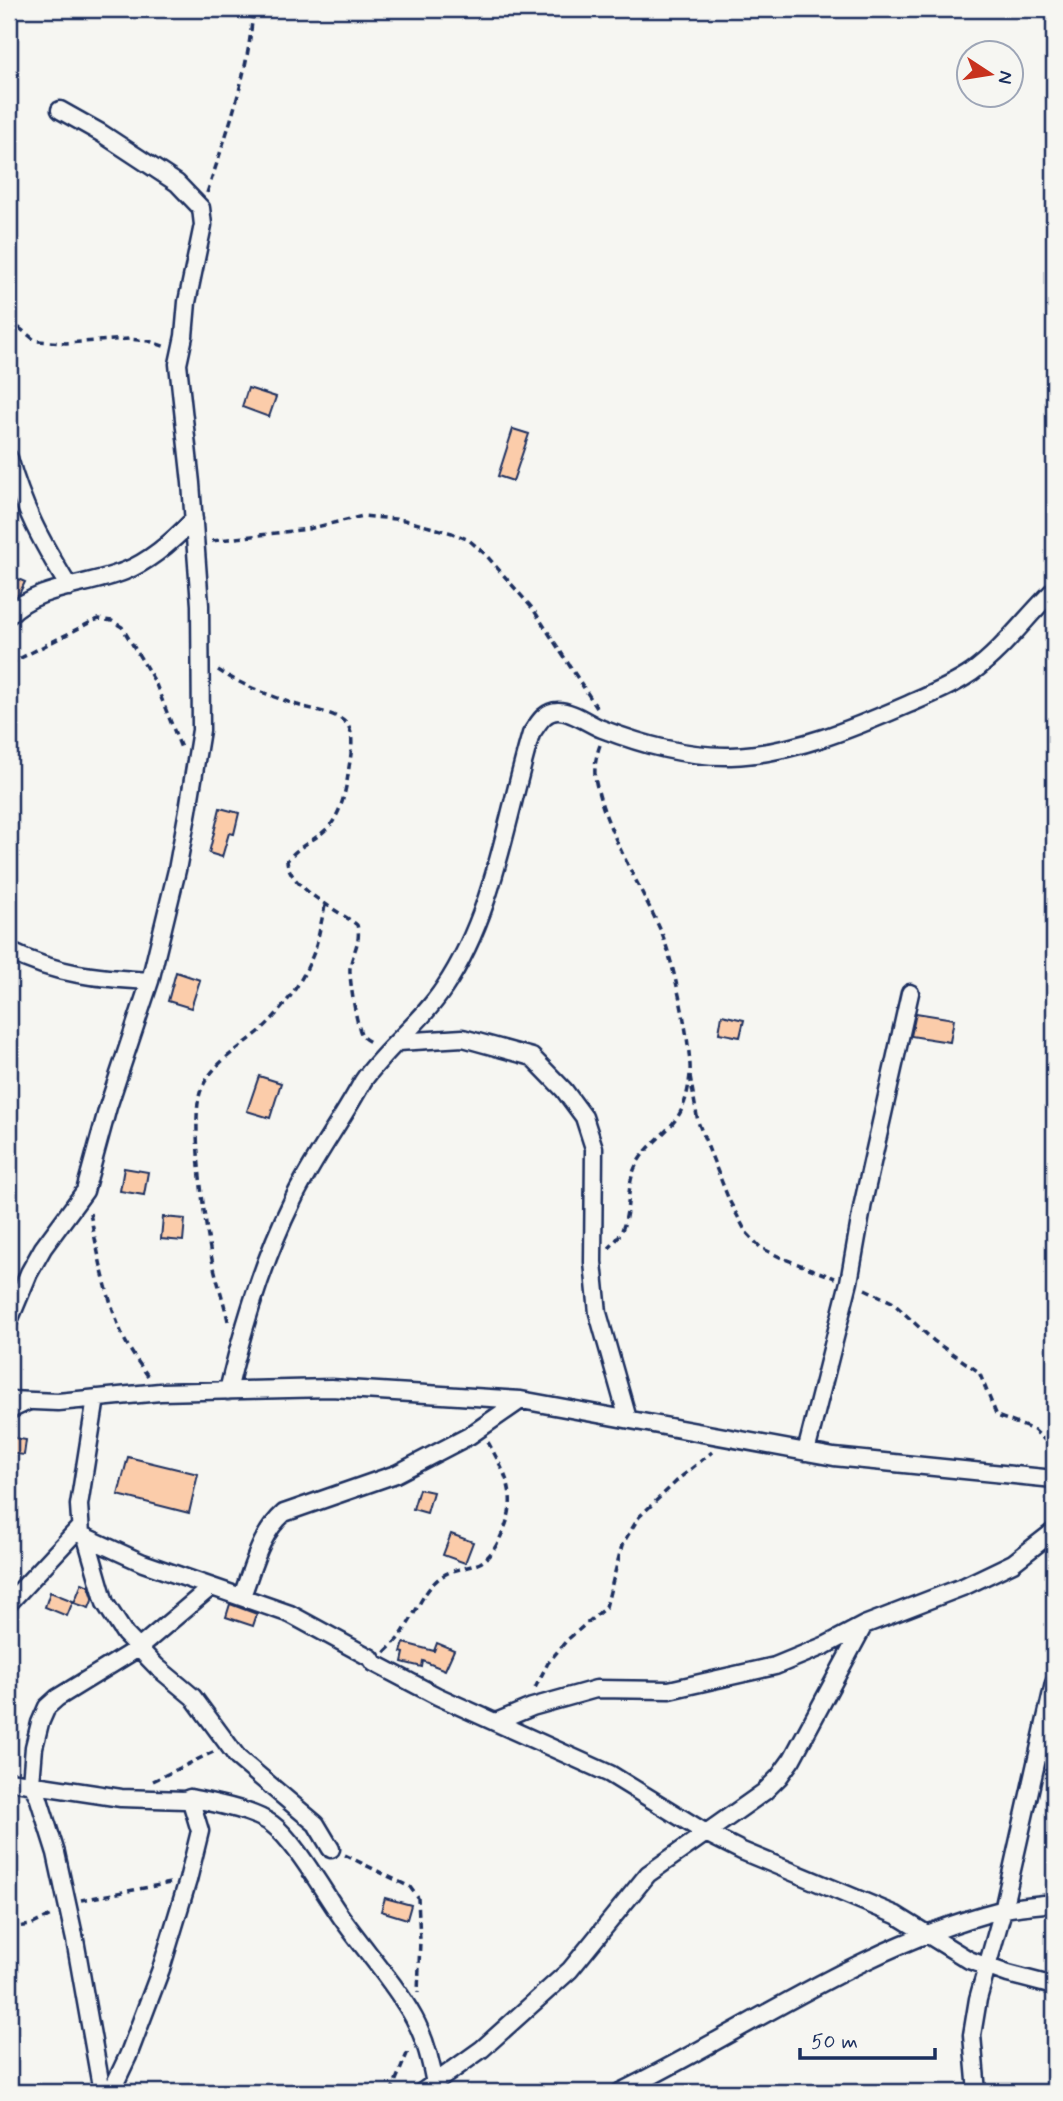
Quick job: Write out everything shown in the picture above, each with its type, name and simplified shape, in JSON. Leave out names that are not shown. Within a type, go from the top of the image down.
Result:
[{"type":"street","points":[[9,1321],[29,1273],[43,1248],[85,1191],[108,1107],[150,981],[177,870],[201,730],[196,544],[179,390],[179,355],[203,225],[201,208],[177,183],[163,173],[60,110]]},
{"type":"street","points":[[9,458],[18,489],[40,539],[69,587]]},
{"type":"street","points":[[9,615],[20,604],[128,570],[165,545],[194,519]]},
{"type":"street","points":[[228,1391],[264,1270],[293,1200],[373,1066],[422,1017],[445,987],[474,936],[531,734],[545,715],[556,711],[567,713],[649,745],[708,757],[744,756],[794,747],[882,716],[939,691],[971,673],[998,649],[1054,590]]},
{"type":"street","points":[[9,951],[49,968],[75,975],[150,981]]},
{"type":"street","points":[[806,1452],[849,1282],[865,1190],[910,993]]},
{"type":"street","points":[[394,1045],[463,1038],[532,1056],[564,1090],[584,1117],[594,1148],[593,1262],[598,1313],[628,1419]]},
{"type":"street","points":[[9,1399],[36,1402],[160,1392],[331,1388],[521,1400],[834,1457],[1054,1479]]},
{"type":"street","points":[[96,1398],[79,1505],[83,1532],[105,1603],[125,1634],[157,1667],[193,1697],[227,1746],[260,1778],[316,1824],[331,1849]]},
{"type":"street","points":[[242,1596],[264,1539],[275,1521],[284,1513],[396,1474],[446,1449],[521,1400]]},
{"type":"street","points":[[496,1722],[532,1707],[596,1689],[669,1690],[775,1666],[827,1645],[864,1625],[965,1586],[1013,1563],[1054,1531]]},
{"type":"street","points":[[83,1532],[134,1560],[290,1614],[437,1696],[610,1774],[706,1833],[829,1889],[896,1915],[929,1933],[949,1950],[988,1967],[1054,1986]]},
{"type":"street","points":[[9,1603],[83,1532]]},
{"type":"street","points":[[102,2092],[56,1853],[38,1796],[31,1783],[34,1747],[47,1707],[57,1698],[140,1647],[211,1587]]},
{"type":"street","points":[[431,2089],[482,2049],[570,1970],[648,1874],[764,1792],[779,1777],[792,1759],[864,1625]]},
{"type":"street","points":[[977,2092],[972,2035],[978,1998],[1003,1910],[1054,1683]]},
{"type":"street","points":[[9,1781],[121,1798],[190,1798],[260,1817],[273,1824],[415,2019],[429,2057],[431,2089]]},
{"type":"street","points":[[111,2092],[128,2056],[161,1969],[200,1836],[200,1825],[190,1798]]},
{"type":"street","points":[[620,2092],[682,2062],[834,1978],[929,1933],[1003,1910],[1054,1903]]},
{"type":"lane","points":[[9,1415],[36,1402]]},
{"type":"path","points":[[201,208],[243,79],[251,40],[253,9]]},
{"type":"path","points":[[9,320],[36,341],[66,343],[129,339],[149,341],[179,355]]},
{"type":"path","points":[[196,544],[308,529],[363,516],[404,520],[452,533],[469,540],[486,555],[533,610],[589,695],[605,730],[594,761],[596,786],[612,828],[662,932],[677,988],[698,1122],[729,1200],[746,1231],[761,1248],[849,1282],[892,1302],[934,1341],[979,1372],[997,1416],[1034,1430],[1054,1449]]},
{"type":"path","points":[[9,664],[99,619],[112,621],[122,627],[155,682],[193,779]]},
{"type":"path","points":[[201,659],[256,688],[346,723],[351,739],[341,805],[323,832],[295,849],[287,861],[288,868],[325,905],[357,925],[359,933],[351,965],[350,983],[362,1036],[373,1043],[394,1045]]},
{"type":"path","points":[[229,1326],[208,1237],[197,1141],[197,1111],[201,1091],[218,1063],[261,1030],[281,1010],[314,951],[325,905]]},
{"type":"path","points":[[593,1262],[620,1238],[626,1220],[629,1192],[639,1161],[683,1108],[690,1074]]},
{"type":"path","points":[[85,1191],[109,1297],[123,1337],[160,1392]]},
{"type":"path","points":[[374,1663],[406,1629],[436,1581],[448,1572],[482,1562],[496,1546],[508,1524],[512,1506],[507,1480],[481,1427]]},
{"type":"path","points":[[532,1707],[535,1688],[548,1663],[567,1640],[606,1606],[622,1545],[639,1517],[681,1477],[730,1438]]},
{"type":"path","points":[[152,1782],[227,1746]]},
{"type":"path","points":[[331,1849],[410,1888],[418,1898],[420,1981],[415,2019],[412,2040],[391,2092]]},
{"type":"path","points":[[9,1928],[31,1925],[66,1904],[188,1880]]},
{"type":"building","points":[[248,388],[276,397],[269,417],[242,407]]},
{"type":"building","points":[[513,429],[529,434],[513,481],[498,476]]},
{"type":"building","points":[[9,575],[25,582],[19,594],[9,602]]},
{"type":"building","points":[[220,808],[239,813],[234,834],[229,833],[222,857],[209,853]]},
{"type":"building","points":[[176,972],[200,980],[191,1008],[168,1001]]},
{"type":"building","points":[[916,1013],[954,1019],[950,1042],[911,1036]]},
{"type":"building","points":[[722,1015],[744,1020],[740,1037],[719,1033]]},
{"type":"building","points":[[259,1076],[281,1083],[270,1118],[247,1111]]},
{"type":"building","points":[[124,1168],[148,1172],[144,1195],[120,1191]]},
{"type":"building","points":[[163,1217],[185,1219],[183,1241],[161,1239]]},
{"type":"building","points":[[9,1437],[26,1440],[24,1455],[9,1453]]},
{"type":"building","points":[[128,1457],[198,1474],[189,1513],[118,1495]]},
{"type":"building","points":[[419,1489],[433,1492],[427,1513],[413,1509]]},
{"type":"building","points":[[451,1534],[473,1542],[465,1563],[443,1555]]},
{"type":"building","points":[[82,1583],[89,1586],[93,1598],[89,1608],[74,1603]]},
{"type":"building","points":[[50,1592],[73,1601],[67,1616],[45,1607]]},
{"type":"building","points":[[230,1604],[257,1614],[253,1626],[226,1617]]},
{"type":"building","points":[[404,1643],[434,1651],[437,1643],[454,1650],[445,1670],[423,1661],[422,1667],[402,1662]]},
{"type":"building","points":[[385,1898],[411,1905],[407,1919],[381,1911]]}]
